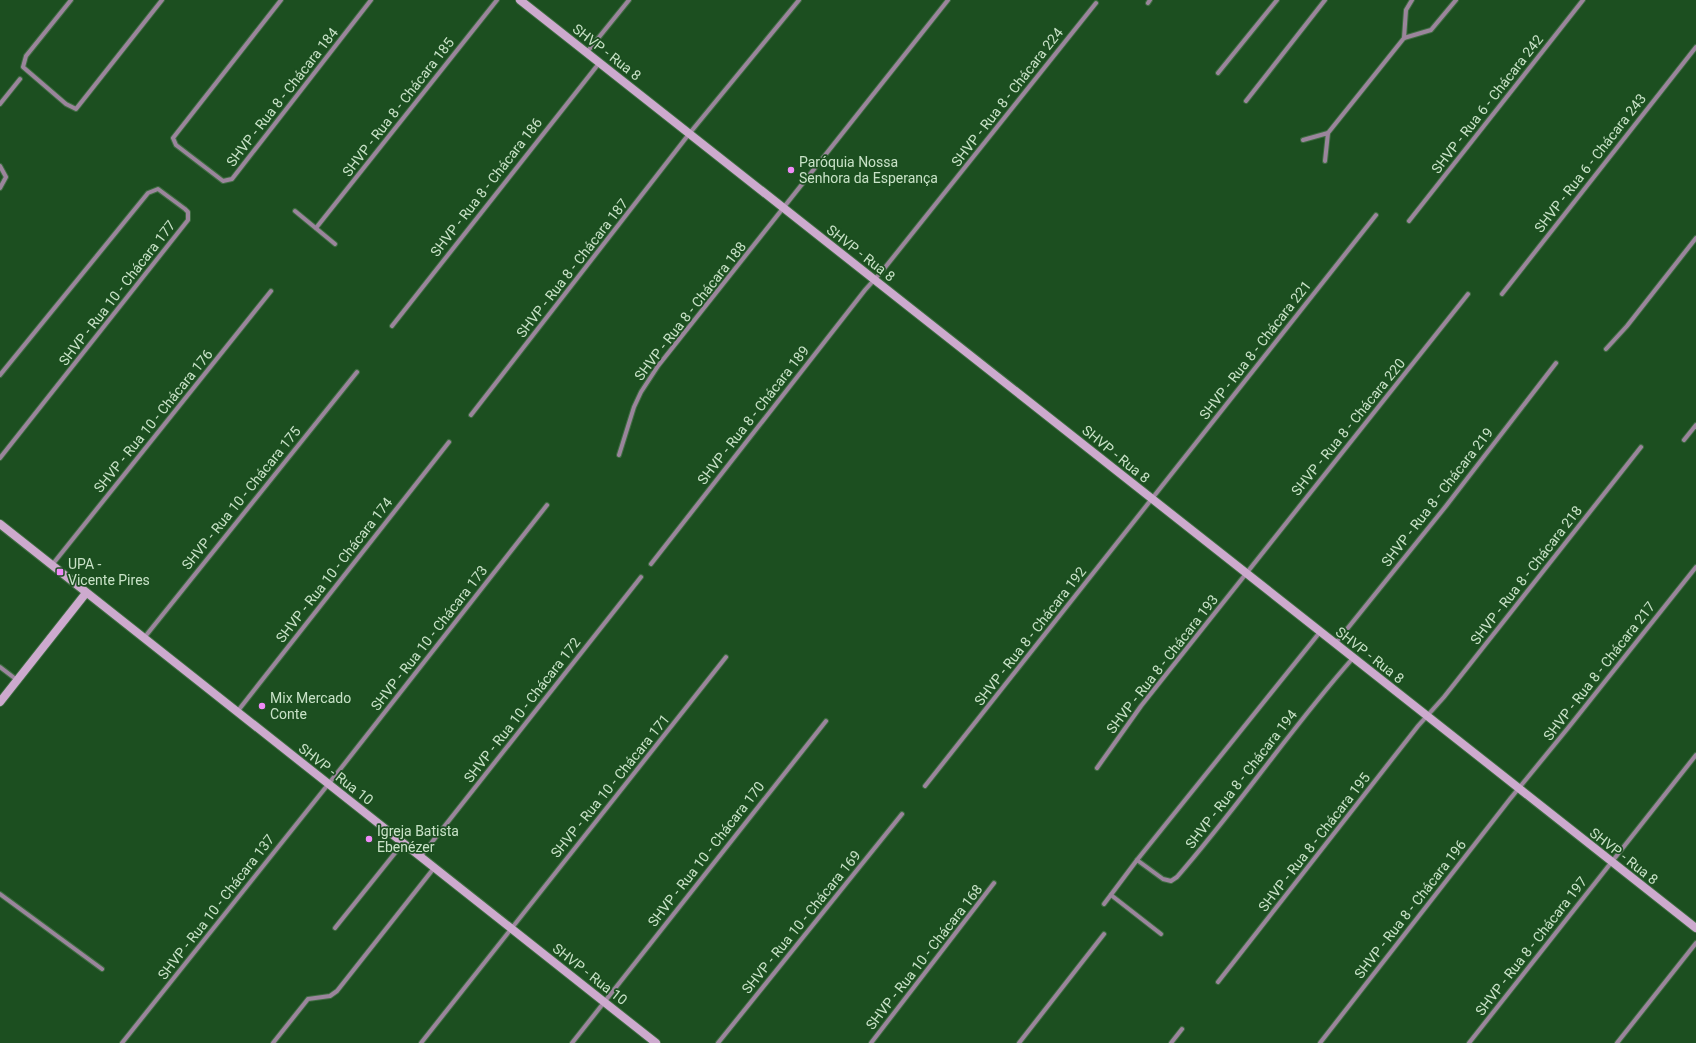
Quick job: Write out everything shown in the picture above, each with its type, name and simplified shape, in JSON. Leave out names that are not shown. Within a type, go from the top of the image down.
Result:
[{"type":"street","points":[[71,0],[26,56],[23,67],[66,104],[76,109],[162,0]]},
{"type":"street","name":"SHVP - Rua 8 - Chácara 184","points":[[281,0],[173,138],[176,145],[223,181],[232,179],[371,0]]},
{"type":"street","name":"SHVP - Rua 8 - Chácara 185","points":[[316,228],[498,0]]},
{"type":"street","name":"SHVP - Rua 8","points":[[520,0],[600,62],[784,210],[1151,498],[1245,574],[1428,716],[1518,789],[1696,928]]},
{"type":"street","points":[[587,52],[628,0]]},
{"type":"street","name":"SHVP - Rua 8 - Chácara 187","points":[[471,415],[689,134],[799,0]]},
{"type":"street","name":"SHVP - Rua 8 - Chácara 188","points":[[619,455],[634,407],[654,372],[784,210],[948,0]]},
{"type":"street","points":[[1218,73],[1277,0]]},
{"type":"street","points":[[1246,101],[1325,0]]},
{"type":"street","points":[[1325,161],[1328,133],[1404,38],[1406,10],[1412,0]]},
{"type":"street","points":[[1404,38],[1431,30],[1456,0]]},
{"type":"street","name":"SHVP - Rua 6 - Chácara 242","points":[[1409,221],[1583,0]]},
{"type":"street","name":"SHVP - Rua 8 - Chácara 224","points":[[874,280],[1096,3]]},
{"type":"street","name":"SHVP - Rua 6 - Chácara 243","points":[[1502,294],[1696,47]]},
{"type":"street","name":"SHVP - Rua 8 - Chácara 186","points":[[392,326],[600,62]]},
{"type":"street","points":[[0,104],[20,79]]},
{"type":"street","points":[[1303,140],[1328,133]]},
{"type":"street","points":[[0,166],[6,177],[0,188]]},
{"type":"street","name":"SHVP - Rua 10 - Chácara 177","points":[[0,375],[148,193],[158,189],[188,212],[188,220],[0,458]]},
{"type":"street","points":[[295,211],[335,244]]},
{"type":"street","name":"SHVP - Rua 8 - Chácara 221","points":[[1151,498],[1376,215]]},
{"type":"street","points":[[1606,349],[1627,326],[1696,238]]},
{"type":"street","name":"SHVP - Rua 8 - Chácara 189","points":[[651,564],[874,280]]},
{"type":"street","name":"SHVP - Rua 10 - Chácara 176","points":[[52,565],[271,291]]},
{"type":"street","name":"SHVP - Rua 8 - Chácara 220","points":[[1245,574],[1468,294]]},
{"type":"street","name":"SHVP - Rua 8 - Chácara 219","points":[[1335,644],[1446,506],[1556,363]]},
{"type":"street","name":"SHVP - Rua 10 - Chácara 175","points":[[144,639],[357,372]]},
{"type":"street","points":[[1684,440],[1696,425]]},
{"type":"street","name":"SHVP - Rua 10 - Chácara 174","points":[[237,712],[449,442]]},
{"type":"street","name":"SHVP - Rua 8 - Chácara 218","points":[[1428,716],[1642,447]]},
{"type":"street","name":"SHVP - Rua 8 - Chácara 192","points":[[925,786],[1151,498]]},
{"type":"street","name":"SHVP - Rua 10 - Chácara 173","points":[[328,784],[546,505]]},
{"type":"street","name":"SHVP - Rua 10","points":[[0,524],[656,1043]]},
{"type":"street","name":"SHVP - Rua 8 - Chácara 217","points":[[1518,789],[1696,567]]},
{"type":"street","name":"SHVP - Rua 8 - Chácara 193","points":[[1097,768],[1141,706],[1245,574]]},
{"type":"street","name":"SHVP - Rua 10 - Chácara 172","points":[[420,857],[641,577]]},
{"type":"street","points":[[0,702],[86,593]]},
{"type":"street","name":"SHVP - Rua 8 - Chácara 194","points":[[1104,904],[1137,860],[1320,632]]},
{"type":"street","name":"SHVP - Rua 10 - Chácara 171","points":[[421,1043],[726,657]]},
{"type":"street","name":"SHVP - Rua 8 - Chácara 194","points":[[1137,860],[1163,879],[1171,881],[1178,877],[1283,741],[1353,658]]},
{"type":"street","points":[[0,667],[17,680]]},
{"type":"street","name":"SHVP - Rua 8 - Chácara 195","points":[[1218,982],[1418,726],[1428,716]]},
{"type":"street","name":"SHVP - Rua 10 - Chácara 170","points":[[572,1043],[826,720]]},
{"type":"street","name":"SHVP - Rua 8 - Chácara 197","points":[[1468,1043],[1696,755]]},
{"type":"street","name":"SHVP - Rua 10 - Chácara 137","points":[[122,1043],[328,784]]},
{"type":"street","name":"SHVP - Rua 8 - Chácara 196","points":[[1320,1043],[1518,789]]},
{"type":"street","name":"SHVP - Rua 10 - Chácara 169","points":[[718,1043],[902,814]]},
{"type":"street","points":[[335,928],[403,843]]},
{"type":"street","points":[[272,1043],[308,999],[330,996],[337,991],[434,868]]},
{"type":"street","name":"SHVP - Rua 10 - Chácara 168","points":[[871,1043],[994,883]]},
{"type":"street","points":[[0,894],[102,969]]},
{"type":"street","points":[[1111,896],[1161,934]]},
{"type":"street","points":[[1019,1043],[1104,934]]},
{"type":"street","points":[[1617,1043],[1696,943]]},
{"type":"street","points":[[1172,1043],[1182,1029]]},
{"type":"place","name":"Paróquia Nossa Senhora da Esperança","points":[[791,170]]},
{"type":"place","name":"UPA - Vicente Pires","points":[[60,572]]},
{"type":"place","name":"Mix Mercado Conte","points":[[262,706]]},
{"type":"place","name":"Igreja Batista Ebenézer","points":[[369,839]]}]
